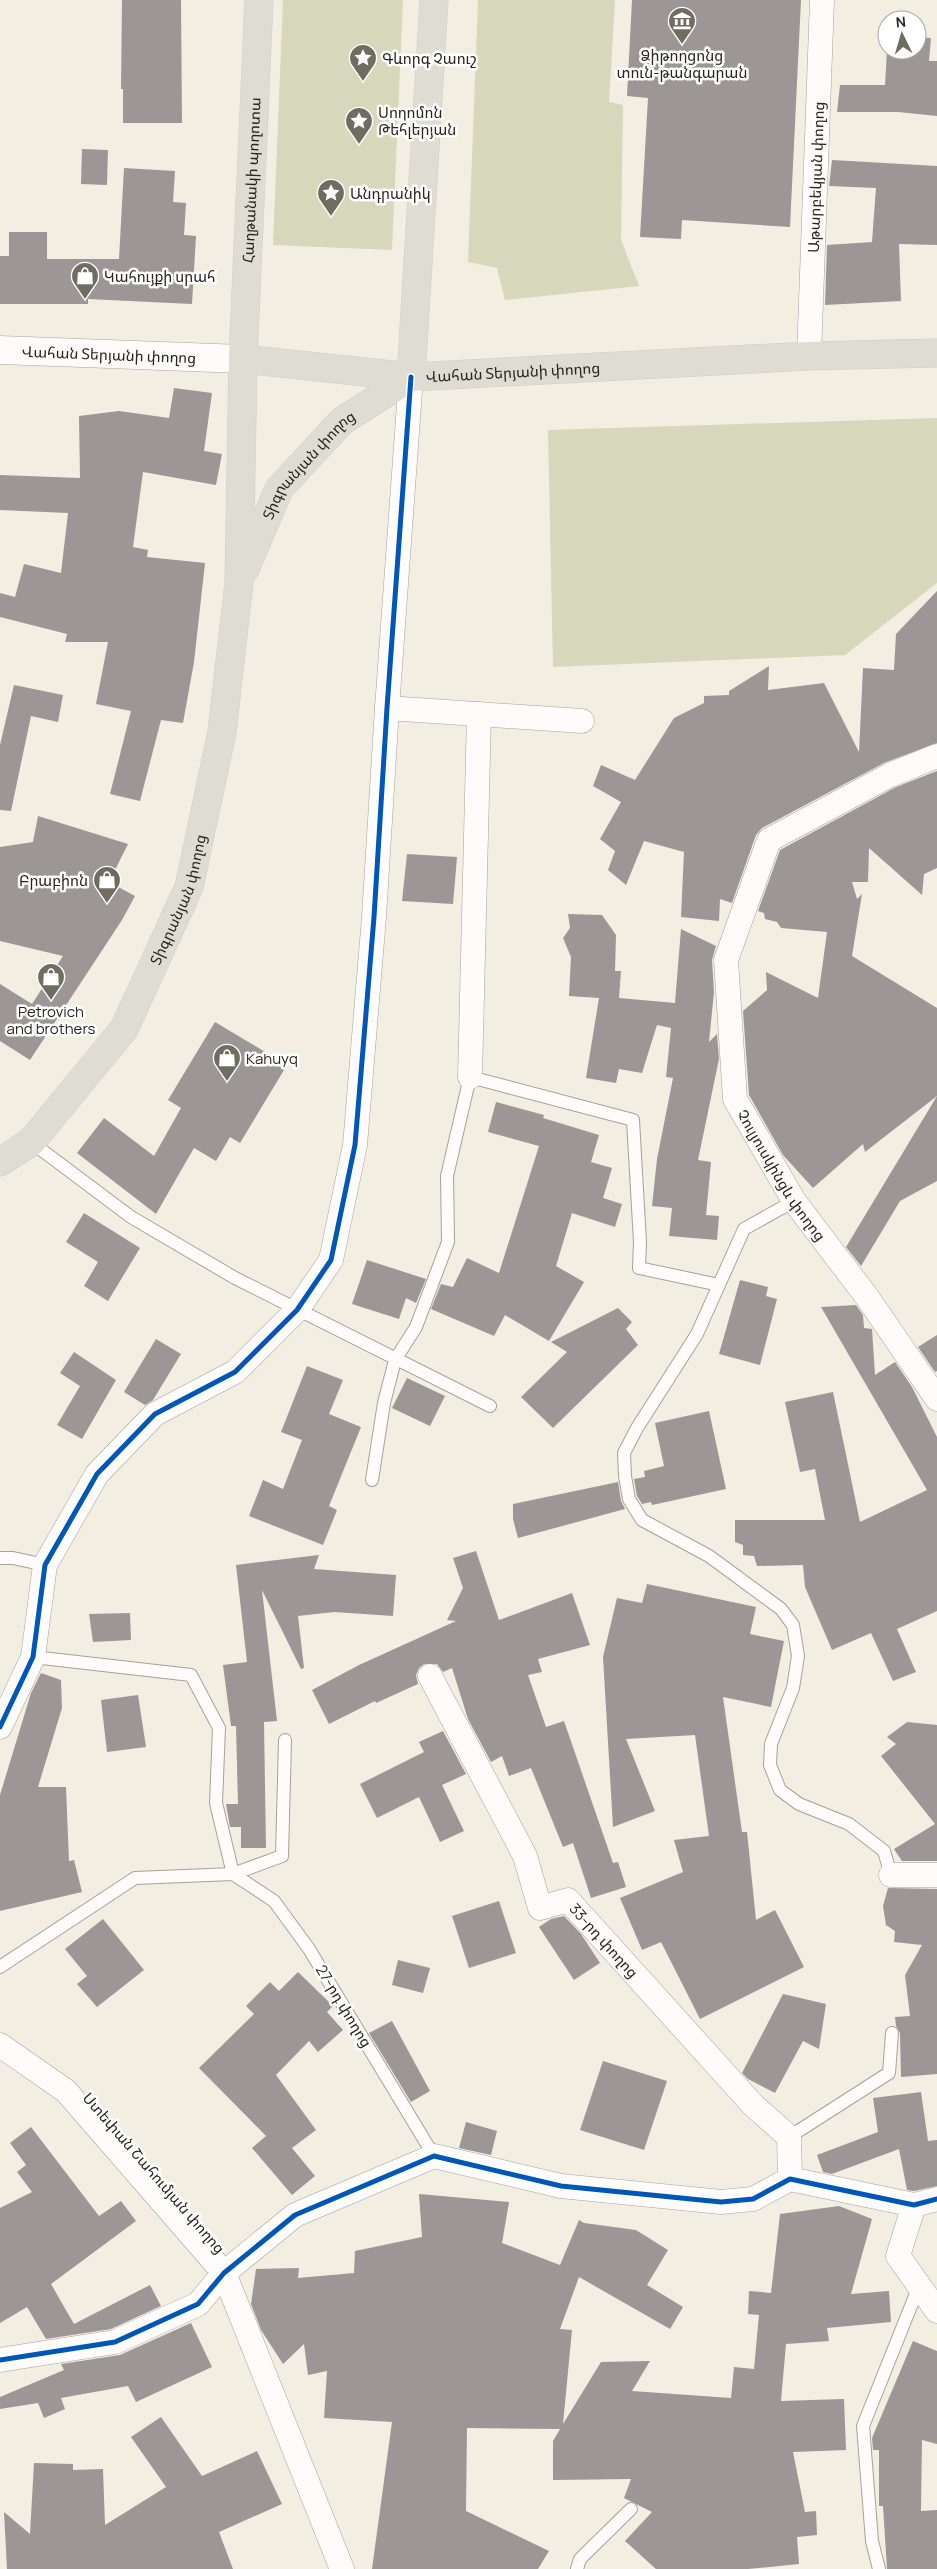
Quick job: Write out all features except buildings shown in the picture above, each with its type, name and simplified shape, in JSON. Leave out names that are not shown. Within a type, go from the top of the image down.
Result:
[{"type":"highway","name":"Հաղթանակի պողոտա","points":[[243,359],[260,0]]},
{"type":"highway","points":[[411,377],[434,0]]},
{"type":"highway","name":"Վահան Տերյանի փողոց","points":[[243,359],[411,377],[809,356],[937,353]]},
{"type":"highway","name":"Տիգրանյան փողոց","points":[[0,1162],[31,1142],[124,1029],[189,887],[222,732],[239,582],[243,359]]},
{"type":"highway","name":"Տիգրանյան փողոց","points":[[239,582],[279,489],[342,421],[411,377]]},
{"type":"street","name":"Աթարբեկյան փողոց","points":[[809,356],[822,0]]},
{"type":"street","name":"Վահան Տերյանի փողոց","points":[[0,350],[243,359]]},
{"type":"street","points":[[0,1728],[33,1657],[45,1565],[97,1474],[155,1414],[235,1372],[297,1310],[331,1260],[355,1145],[374,918],[411,377]]},
{"type":"street","points":[[387,708],[582,721]]},
{"type":"street","points":[[470,1077],[479,714]]},
{"type":"street","name":"Չուլյուսկինցև փողոց","points":[[937,756],[890,775],[769,840],[726,960],[735,1099],[794,1201],[867,1296],[937,1400]]},
{"type":"street","name":"33-րդ փողոց","points":[[430,1676],[525,1856],[540,1908],[568,1900],[753,2105],[789,2137]]},
{"type":"street","points":[[891,1875],[937,1875]]},
{"type":"street","name":"Ստեփան Շահումյան փողոց","points":[[0,2045],[66,2090],[224,2274],[342,2569]]},
{"type":"street","points":[[789,2137],[790,2179]]},
{"type":"street","points":[[0,2360],[115,2342],[198,2304],[224,2274],[295,2215],[434,2156],[561,2186],[721,2202],[753,2199],[790,2179],[914,2205],[937,2199]]},
{"type":"street","points":[[914,2205],[898,2256],[937,2311]]},
{"type":"lane","points":[[372,1480],[384,1403],[395,1360],[416,1327],[448,1242],[447,1176],[470,1077],[633,1120],[640,1242],[639,1268],[719,1286]]},
{"type":"lane","points":[[31,1142],[131,1217],[235,1278],[395,1360],[490,1406]]},
{"type":"lane","points":[[794,1201],[744,1228],[697,1334],[637,1428],[624,1453],[629,1499],[642,1520],[709,1556],[781,1609],[793,1625],[798,1656],[794,1680],[771,1744],[770,1765],[780,1790],[799,1804],[849,1824],[884,1851],[891,1875]]},
{"type":"lane","points":[[0,1558],[13,1558],[45,1565]]},
{"type":"lane","points":[[33,1657],[191,1675],[219,1728],[216,1803],[233,1874]]},
{"type":"lane","points":[[0,1966],[135,1878],[233,1874],[282,1856],[285,1740]]},
{"type":"lane","name":"27-րդ փողոց","points":[[233,1874],[274,1901],[309,1949],[434,2156]]},
{"type":"lane","points":[[789,2137],[889,2073],[892,2033]]},
{"type":"lane","points":[[879,2569],[872,2541],[863,2426],[919,2286]]},
{"type":"lane","points":[[577,2569],[580,2558],[631,2509]]},
{"type":"green space","points":[[283,0],[403,0],[392,250],[273,245]]},
{"type":"green space","points":[[478,0],[615,0],[609,102],[623,105],[621,240],[639,286],[505,300],[497,268],[468,262]]},
{"type":"green space","points":[[937,418],[937,583],[845,655],[553,667],[548,430]]},
{"type":"cycle path","points":[[0,1727],[33,1657],[45,1565],[97,1474],[155,1414],[235,1372],[297,1310],[331,1260],[355,1145],[374,917],[411,377]]},
{"type":"cycle path","points":[[0,2360],[115,2342],[198,2304],[224,2273],[295,2215],[434,2156],[561,2186],[721,2202],[753,2199],[790,2179],[914,2205],[937,2199]]},
{"type":"place","name":"Ձիթողցոնց տուն-թանգարան","points":[[682,45]]},
{"type":"place","name":"Գևորգ Չաուշ","points":[[363,82]]},
{"type":"place","name":"Սողոմոն Թեհլերյան","points":[[359,145]]},
{"type":"place","name":"Անդրանիկ","points":[[331,217]]},
{"type":"place","name":"Կահույքի սրահ","points":[[85,300]]},
{"type":"place","name":"Բրաբիոն","points":[[107,904]]},
{"type":"place","name":"Petrovich and brothers","points":[[51,1001]]},
{"type":"place","name":"Kahuyq","points":[[227,1082]]}]
